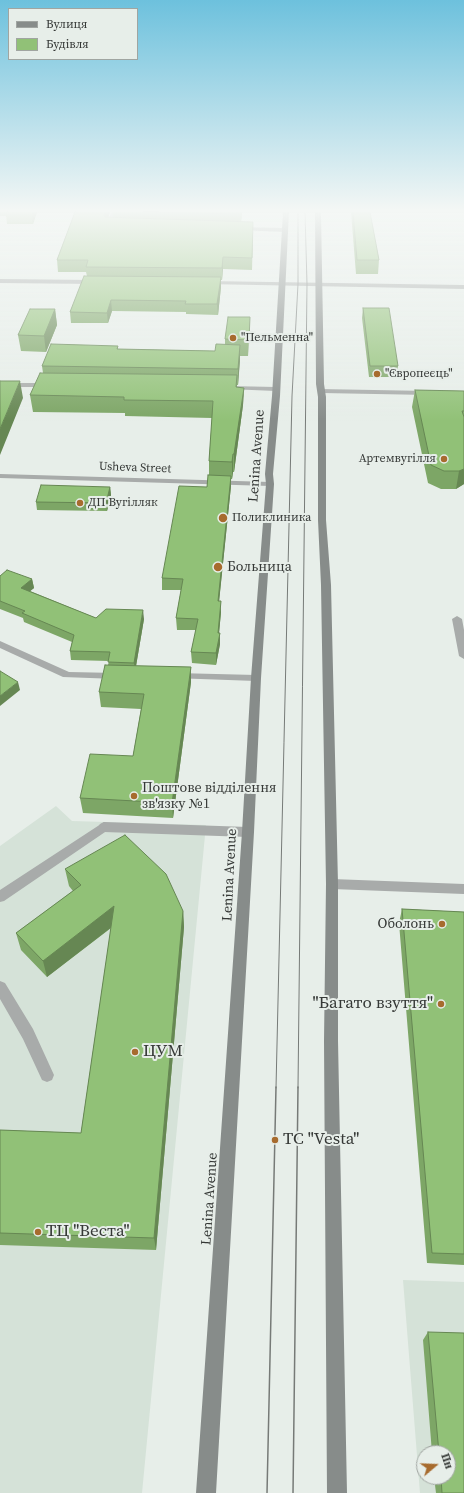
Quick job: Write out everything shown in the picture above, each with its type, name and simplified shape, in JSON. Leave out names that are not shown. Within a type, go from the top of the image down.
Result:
[{"type":"main road","name":"Lenina Avenue","points":[[206,1493],[248,832],[256,678],[283,284]]},
{"type":"main road","points":[[319,284],[320,384],[322,391],[322,520],[326,585],[332,884],[331,1041],[337,1493]]},
{"type":"street","points":[[69,282],[103,282]]},
{"type":"street","points":[[199,283],[464,287]]},
{"type":"street","points":[[0,384],[54,385]]},
{"type":"street","points":[[222,388],[276,389]]},
{"type":"street","points":[[322,391],[440,393]]},
{"type":"street","name":"Usheva Street","points":[[0,476],[270,484]]},
{"type":"street","points":[[457,619],[464,656]]},
{"type":"street","points":[[0,644],[67,675],[131,676]]},
{"type":"street","points":[[163,676],[256,678]]},
{"type":"street","points":[[0,897],[104,827],[248,832]]},
{"type":"street","points":[[332,884],[464,889]]},
{"type":"street","points":[[0,988],[28,1034],[47,1075]]},
{"type":"shaded area","points":[[56,806],[72,821],[206,825],[142,1493],[0,1493],[0,846]]},
{"type":"shaded area","points":[[403,1280],[464,1282],[464,1493],[420,1493],[419,1485],[456,1485],[456,1445],[416,1445]]},
{"type":"building","points":[[82,282],[220,282],[217,304],[185,304],[186,301],[111,300],[107,313],[70,312]]},
{"type":"building","points":[[363,308],[389,308],[398,366],[370,366]]},
{"type":"building","points":[[30,309],[55,309],[44,336],[18,335]]},
{"type":"building","points":[[228,317],[250,317],[249,340],[225,339]]},
{"type":"building","points":[[51,344],[118,346],[117,349],[215,351],[216,344],[240,345],[238,369],[42,366]]},
{"type":"building","points":[[40,373],[237,375],[236,387],[244,388],[232,462],[209,461],[213,401],[124,400],[124,397],[30,395]]},
{"type":"building","points":[[0,381],[20,381],[0,429]]},
{"type":"building","points":[[415,390],[464,391],[464,411],[462,411],[464,417],[464,469],[459,471],[444,471],[431,465]]},
{"type":"building","points":[[208,475],[231,476],[218,601],[221,601],[218,633],[220,633],[216,653],[191,652],[198,619],[176,618],[183,579],[162,578],[179,486],[207,487]]},
{"type":"building","points":[[41,485],[110,487],[106,503],[36,502]]},
{"type":"building","points":[[7,570],[32,579],[21,588],[96,618],[106,609],[143,610],[134,663],[108,662],[110,652],[70,651],[74,635],[22,613],[25,611],[0,601],[0,576]]},
{"type":"building","points":[[105,665],[191,667],[172,803],[80,798],[90,754],[133,756],[144,694],[99,692]]},
{"type":"building","points":[[0,671],[18,682],[0,696]]},
{"type":"building","points":[[125,835],[166,874],[183,911],[154,1238],[0,1233],[0,1130],[81,1133],[114,906],[43,961],[16,933],[81,885],[65,869]]},
{"type":"building","points":[[402,909],[464,912],[464,1254],[432,1253]]},
{"type":"building","points":[[428,1332],[464,1333],[464,1493],[442,1493],[442,1485],[456,1485],[456,1445],[438,1445]]},
{"type":"tram line","points":[[276,1088],[292,396],[298,282]]},
{"type":"tram line","points":[[298,1088],[307,282]]},
{"type":"tram line","points":[[267,1493],[276,1087]]},
{"type":"tram line","points":[[293,1493],[298,1087]]},
{"type":"place","name":"\"Пельменна\"","points":[[233,338]]},
{"type":"place","name":"\"Європеєць\"","points":[[377,374]]},
{"type":"place","name":"Артемвугілля","points":[[444,459]]},
{"type":"place","name":"ДП Вугілляк","points":[[80,503]]},
{"type":"place","name":"Поликлиника","points":[[223,518]]},
{"type":"place","name":"Больница","points":[[218,567]]},
{"type":"place","name":"Поштове відділення зв'язку №1","points":[[134,796]]},
{"type":"place","name":"Оболонь","points":[[442,924]]},
{"type":"place","name":"\"Багато взуття\"","points":[[441,1004]]},
{"type":"place","name":"ЦУМ","points":[[135,1052]]},
{"type":"place","name":"TC \"Vesta\"","points":[[275,1140]]},
{"type":"place","name":"ТЦ \"Веста\"","points":[[38,1232]]}]
